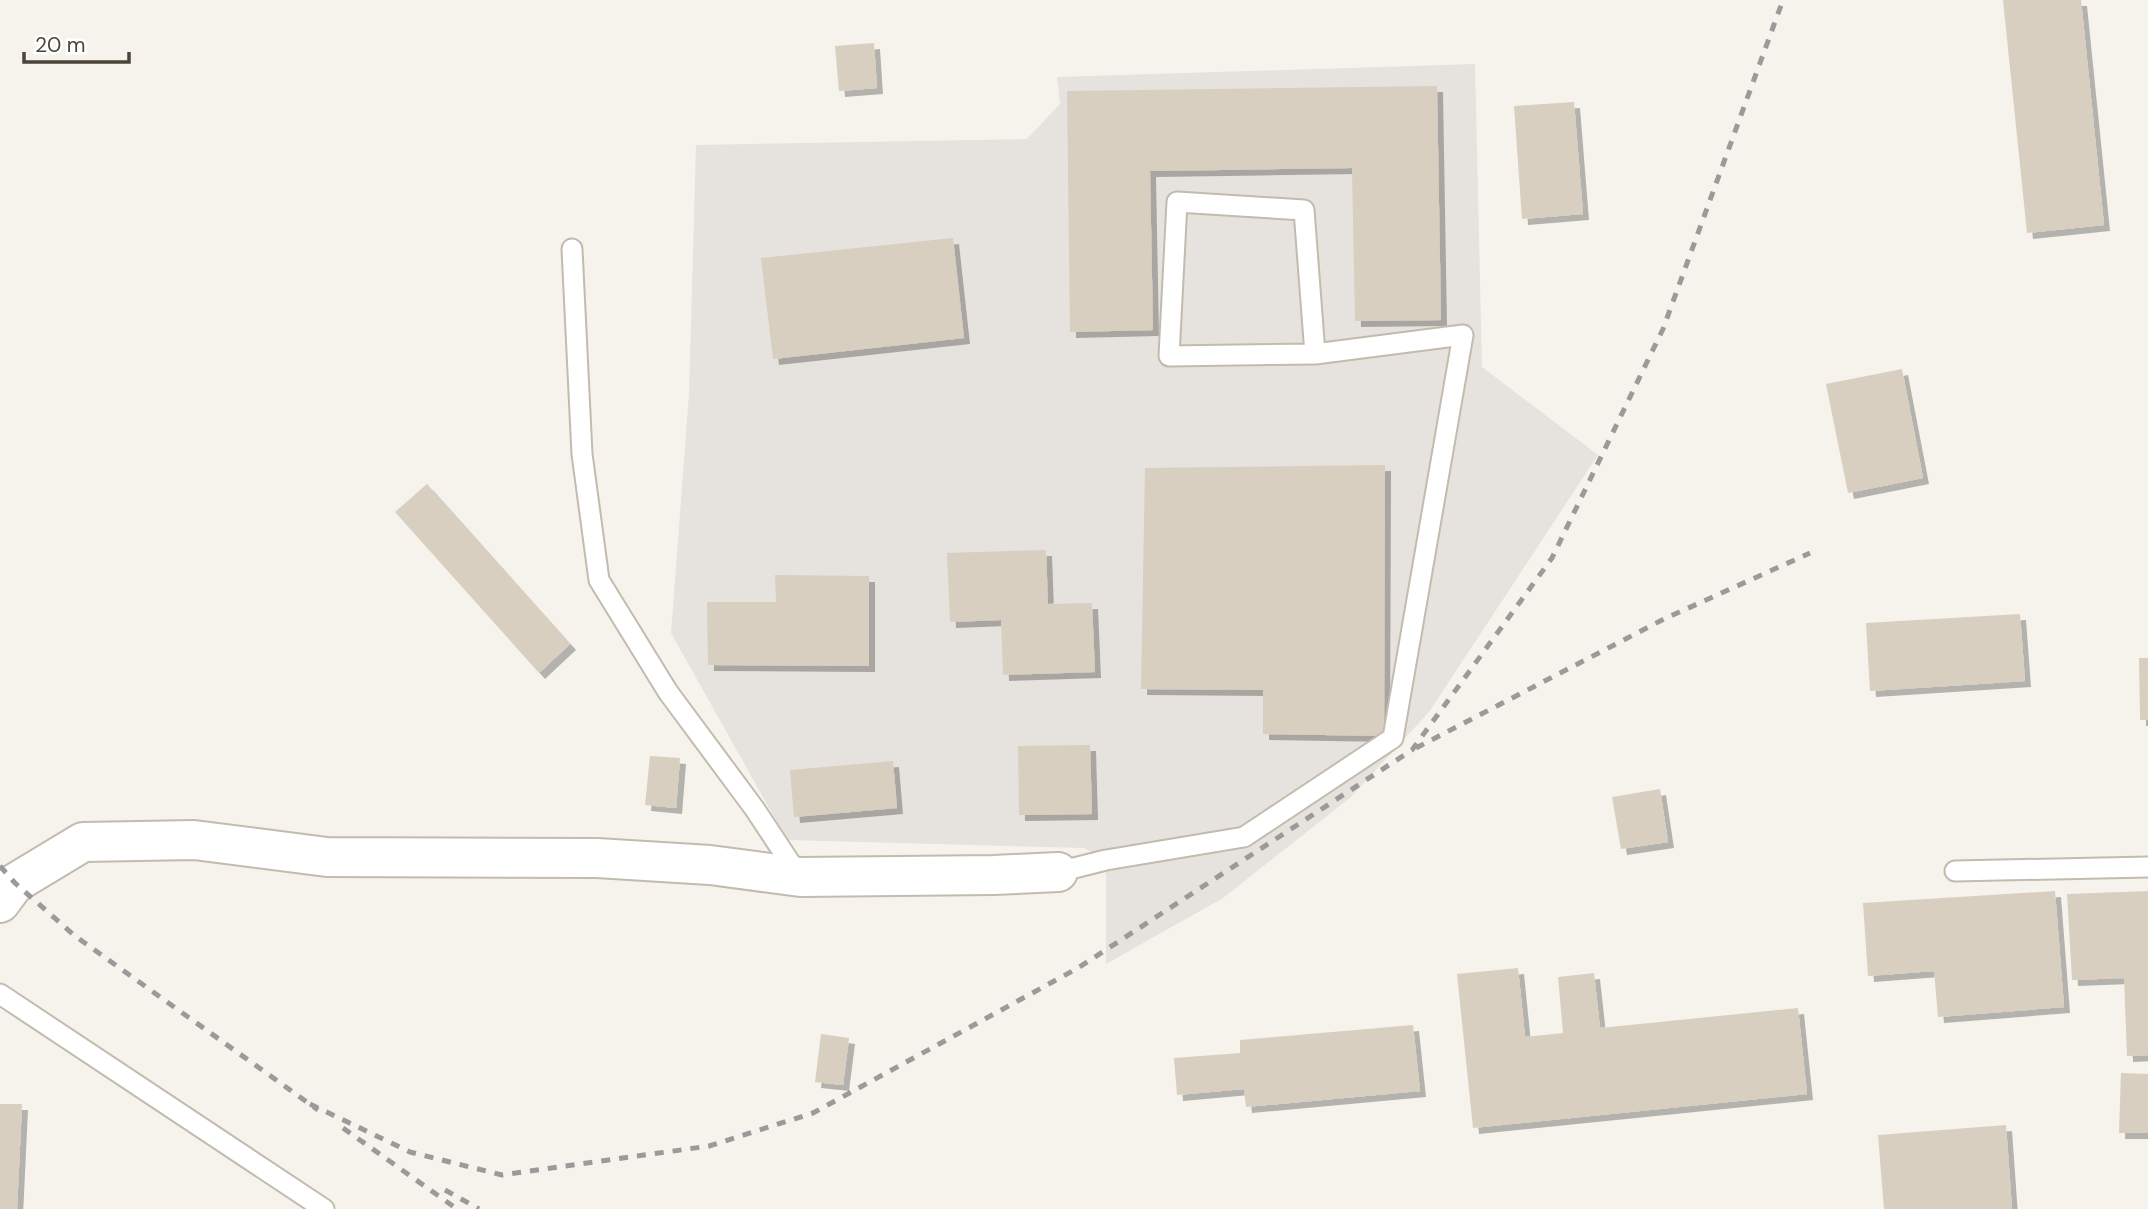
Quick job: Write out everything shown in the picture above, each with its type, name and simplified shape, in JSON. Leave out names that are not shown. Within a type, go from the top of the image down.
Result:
[{"type":"street","points":[[0,902],[15,883],[83,842],[194,840],[327,857],[597,858],[710,865],[800,877],[981,876],[1058,872]]},
{"type":"lane","points":[[1058,872],[1106,860],[1244,837],[1393,738],[1463,335],[1315,354],[1168,356],[1177,202],[1304,210],[1315,354]]},
{"type":"lane","points":[[572,249],[582,454],[599,580],[668,692],[754,807],[800,877]]},
{"type":"lane","points":[[1955,871],[2148,867]]},
{"type":"lane","points":[[0,994],[324,1209]]},
{"type":"shaded area","points":[[1475,64],[1482,367],[1598,455],[1429,712],[1351,797],[1223,898],[1106,964],[1106,860],[1084,848],[787,840],[671,633],[689,394],[696,145],[1027,139],[1060,104],[1057,77]]},
{"type":"building","points":[[2003,0],[2081,0],[2104,225],[2027,233]]},
{"type":"building","points":[[874,43],[877,88],[839,91],[835,46]]},
{"type":"building","points":[[1437,86],[1441,320],[1355,321],[1352,168],[1150,171],[1153,330],[1070,332],[1067,91]]},
{"type":"building","points":[[1574,102],[1583,214],[1522,219],[1514,106]]},
{"type":"building","points":[[953,238],[964,338],[773,359],[761,258]]},
{"type":"building","points":[[1902,369],[1923,478],[1848,493],[1826,384]]},
{"type":"building","points":[[1385,465],[1384,736],[1263,734],[1263,690],[1141,689],[1145,468]]},
{"type":"building","points":[[427,484],[570,644],[539,673],[395,512]]},
{"type":"building","points":[[1046,550],[1048,604],[1092,603],[1095,672],[1003,675],[1001,620],[950,622],[947,553]]},
{"type":"building","points":[[775,575],[869,576],[869,666],[708,665],[707,602],[776,602]]},
{"type":"building","points":[[2020,614],[2025,681],[1870,691],[1866,623]]},
{"type":"building","points":[[2139,658],[2148,658],[2148,720],[2140,720]]},
{"type":"building","points":[[1090,745],[1092,814],[1019,815],[1018,746]]},
{"type":"building","points":[[650,756],[680,758],[676,808],[645,805]]},
{"type":"building","points":[[893,761],[897,808],[794,817],[790,770]]},
{"type":"building","points":[[1660,789],[1668,842],[1621,849],[1612,797]]},
{"type":"building","points":[[2055,891],[2064,1007],[1938,1017],[1934,971],[1868,976],[1863,903]]},
{"type":"building","points":[[2148,891],[2148,1055],[2127,1056],[2124,978],[2072,980],[2067,894]]},
{"type":"building","points":[[1518,968],[1525,1037],[1563,1033],[1558,977],[1594,973],[1600,1028],[1798,1008],[1807,1094],[1473,1128],[1457,974]]},
{"type":"building","points":[[1413,1025],[1420,1091],[1246,1107],[1244,1089],[1177,1095],[1174,1058],[1240,1053],[1240,1040]]},
{"type":"building","points":[[821,1034],[849,1038],[843,1085],[815,1082]]},
{"type":"building","points":[[2121,1073],[2148,1074],[2148,1133],[2119,1133]]},
{"type":"building","points":[[0,1104],[22,1104],[17,1209],[0,1209]]},
{"type":"building","points":[[2006,1125],[2012,1209],[1884,1209],[1878,1135]]},
{"type":"railway","points":[[310,1104],[410,1152],[502,1175],[709,1146],[813,1113],[1078,968],[1412,750],[1552,558],[1663,329],[1783,0]]},
{"type":"railway","points":[[1416,748],[1664,619],[1810,553]]},
{"type":"railway","points":[[0,866],[15,883],[75,936],[318,1110]]},
{"type":"railway","points":[[343,1128],[457,1209]]},
{"type":"railway","points":[[445,1190],[479,1209]]}]
